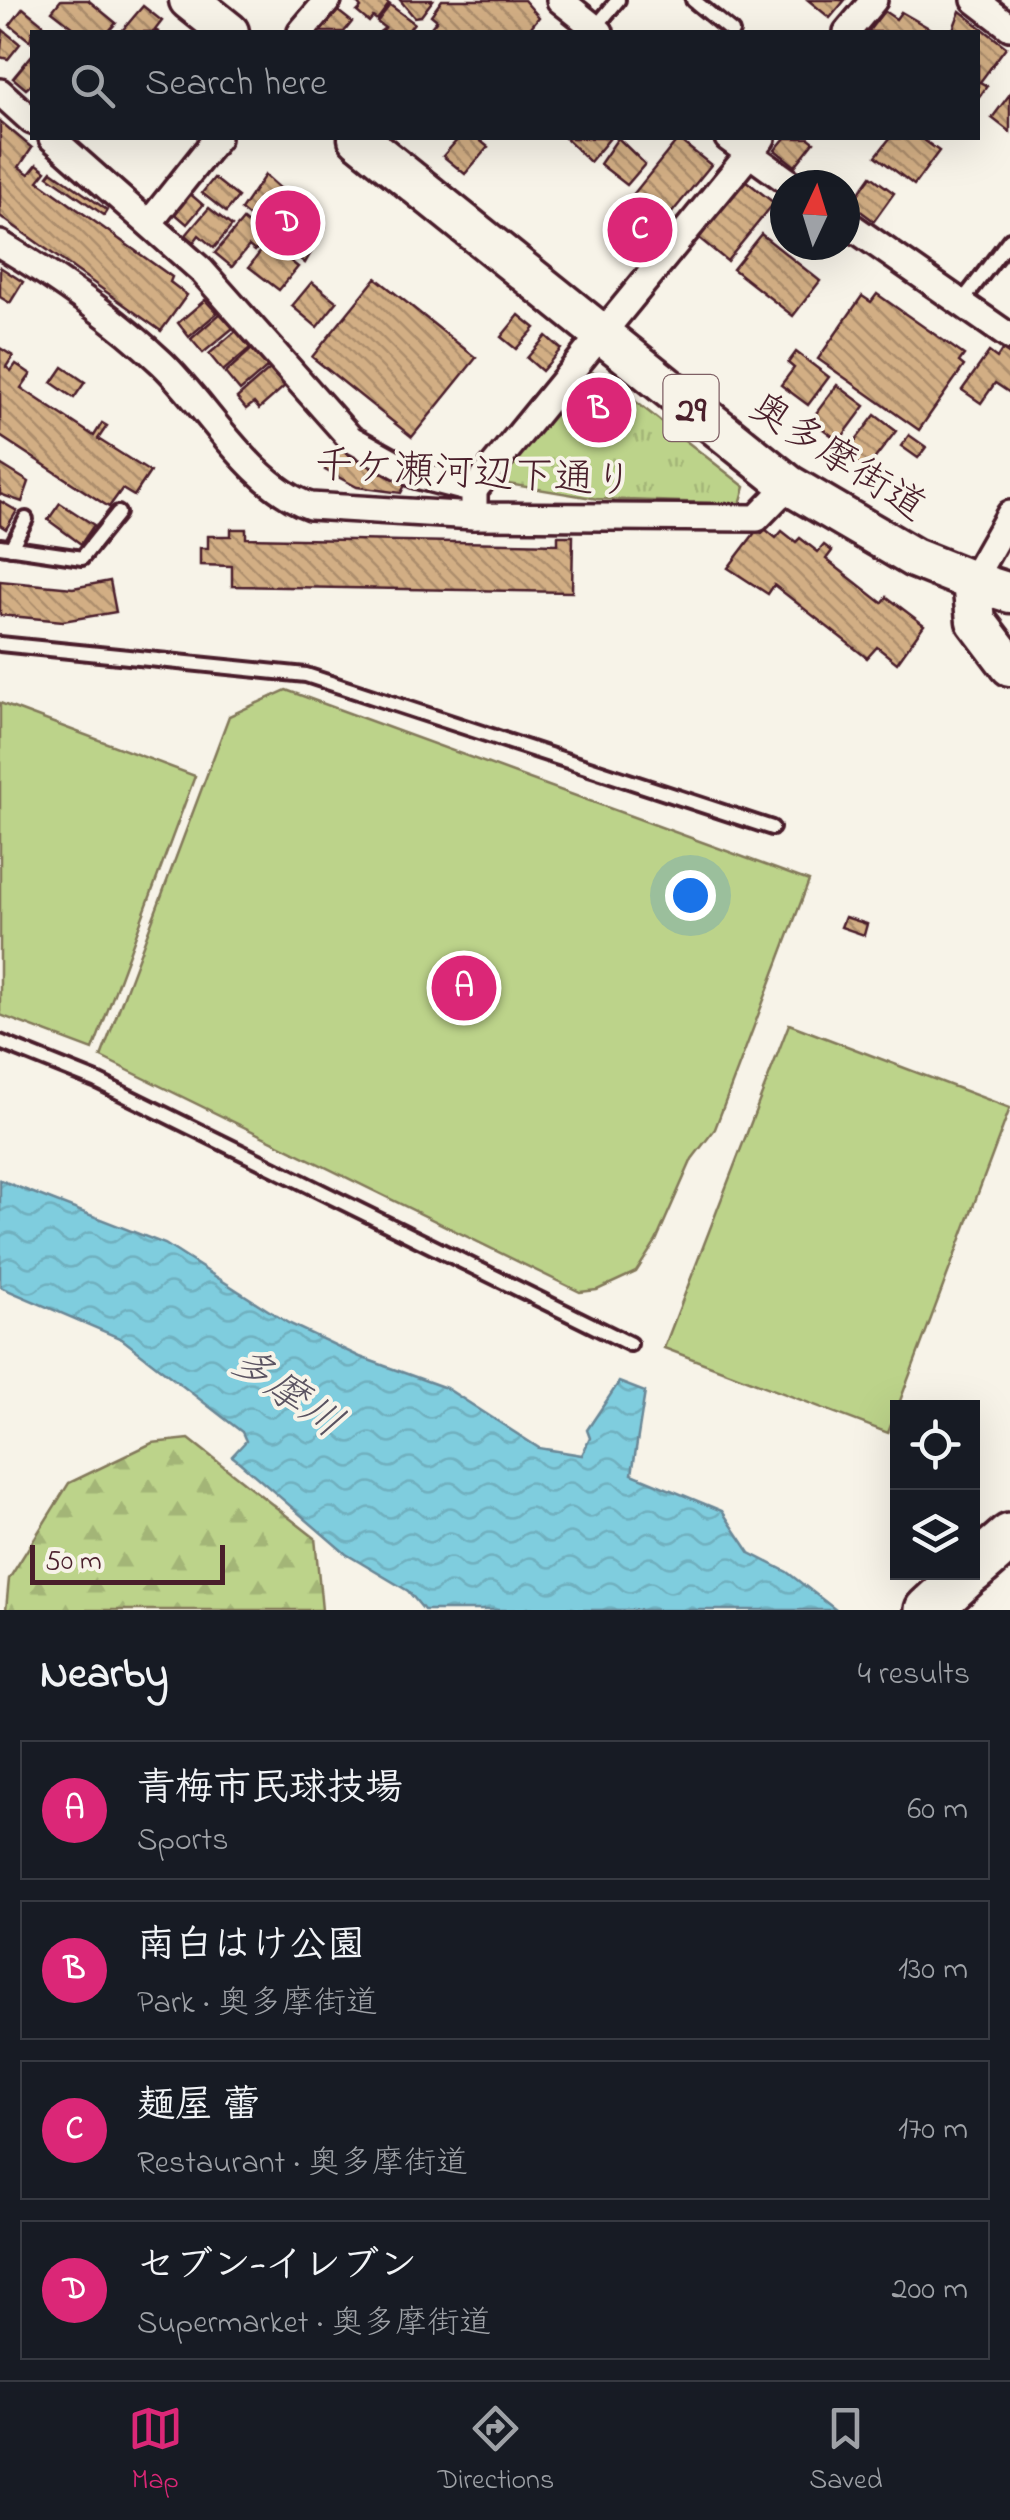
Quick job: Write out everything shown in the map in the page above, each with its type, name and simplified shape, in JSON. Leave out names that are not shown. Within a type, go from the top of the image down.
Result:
[{"type":"highway","points":[[980,1543],[1010,1518]]},
{"type":"highway","points":[[980,1563],[1010,1537]]},
{"type":"highway","points":[[906,1610],[938,1580]]},
{"type":"highway","points":[[928,1610],[961,1580]]},
{"type":"main road","points":[[189,0],[226,30]]},
{"type":"main road","name":"奥多摩街道","points":[[360,140],[599,336],[789,485],[914,558],[972,582]]},
{"type":"main road","points":[[972,582],[976,621],[1010,666]]},
{"type":"main road","name":"29","points":[[972,582],[1010,593]]},
{"type":"street","points":[[303,30],[328,0]]},
{"type":"street","points":[[560,0],[598,30]]},
{"type":"street","points":[[850,30],[874,0]]},
{"type":"street","points":[[975,0],[1010,26]]},
{"type":"street","points":[[0,92],[30,119]]},
{"type":"street","points":[[54,140],[201,270],[351,439],[474,503],[746,143],[776,170]]},
{"type":"street","points":[[150,222],[215,140]]},
{"type":"street","points":[[860,232],[1010,337]]},
{"type":"street","name":"千ケ瀬河辺下通り","points":[[0,244],[120,326],[164,365],[285,497],[310,506],[474,503],[757,518],[789,485]]},
{"type":"street","points":[[972,582],[1010,514]]},
{"type":"lane","points":[[598,30],[618,0]]},
{"type":"lane","points":[[693,0],[730,30]]},
{"type":"lane","points":[[961,303],[1010,239]]},
{"type":"lane","points":[[26,519],[5,547],[82,558],[118,513]]},
{"type":"lane","points":[[0,644],[306,674],[772,828]]},
{"type":"lane","points":[[0,1042],[96,1081],[630,1344]]},
{"type":"green space","points":[[585,372],[599,373],[745,487],[740,504],[598,499],[508,484],[504,472]]},
{"type":"green space","points":[[286,690],[809,881],[715,1129],[692,1159],[656,1241],[636,1272],[597,1290],[580,1292],[101,1057],[229,716]]},
{"type":"green space","points":[[0,703],[195,776],[93,1050],[0,1015]]},
{"type":"green space","points":[[789,1024],[1010,1108],[900,1400],[890,1400],[888,1433],[664,1348]]},
{"type":"green space","points":[[189,1439],[315,1538],[322,1610],[6,1610],[9,1579],[69,1483],[152,1443]]},
{"type":"water","name":"多摩川","points":[[0,1180],[165,1244],[288,1323],[360,1357],[446,1388],[539,1448],[582,1455],[590,1438],[587,1430],[619,1382],[645,1392],[632,1474],[722,1511],[750,1553],[787,1572],[836,1610],[424,1610],[408,1591],[346,1554],[232,1456],[246,1441],[242,1432],[122,1339],[0,1287]]},
{"type":"building","points":[[61,0],[88,0],[116,23],[110,30],[76,30],[52,11]]},
{"type":"building","points":[[355,0],[384,0],[389,4],[377,20],[373,17],[369,22],[357,12],[361,8]]},
{"type":"building","points":[[400,0],[433,0],[421,16],[414,17]]},
{"type":"building","points":[[442,0],[524,0],[539,17],[529,30],[429,30],[437,20],[431,15]]},
{"type":"building","points":[[808,0],[845,0],[830,18]]},
{"type":"building","points":[[390,5],[414,23],[409,30],[382,30],[385,28],[377,22]]},
{"type":"building","points":[[143,6],[162,21],[155,30],[123,30]]},
{"type":"building","points":[[23,8],[44,25],[30,30],[30,41],[10,25]]},
{"type":"building","points":[[338,11],[352,22],[346,30],[322,30]]},
{"type":"building","points":[[884,11],[896,19],[901,12],[932,30],[870,30]]},
{"type":"building","points":[[960,11],[1006,47],[980,82],[980,30],[953,30]]},
{"type":"building","points":[[3,30],[20,44],[8,59],[0,57]]},
{"type":"building","points":[[30,57],[30,86],[26,89],[13,78]]},
{"type":"building","points":[[1010,94],[1010,132],[992,118]]},
{"type":"building","points":[[0,121],[32,148],[19,167],[29,174],[37,164],[46,171],[38,181],[172,277],[170,282],[187,295],[161,331],[0,216]]},
{"type":"building","points":[[457,140],[479,140],[488,147],[465,174],[443,156]]},
{"type":"building","points":[[567,140],[608,140],[590,162]]},
{"type":"building","points":[[620,140],[645,164],[627,185],[600,164]]},
{"type":"building","points":[[677,140],[711,165],[643,248],[611,222]]},
{"type":"building","points":[[783,140],[814,142],[795,166],[775,150]]},
{"type":"building","points":[[888,140],[924,140],[939,151],[914,185],[876,156]]},
{"type":"building","points":[[52,171],[107,210],[104,215],[48,176]]},
{"type":"building","points":[[265,175],[325,228],[305,263],[241,210]]},
{"type":"building","points":[[871,176],[894,193],[874,221],[860,211],[860,191]]},
{"type":"building","points":[[214,178],[238,197],[226,212],[202,193]]},
{"type":"building","points":[[745,180],[770,200],[770,208],[727,261],[699,238]]},
{"type":"building","points":[[188,192],[203,205],[187,224],[172,211]]},
{"type":"building","points":[[209,208],[232,226],[214,248],[199,235],[194,242],[186,235]]},
{"type":"building","points":[[243,220],[265,238],[255,251],[249,246],[232,267],[215,253]]},
{"type":"building","points":[[761,234],[770,241],[770,260],[794,260],[820,281],[793,316],[733,269]]},
{"type":"building","points":[[267,243],[298,267],[279,290],[249,267]]},
{"type":"building","points":[[0,267],[23,282],[10,303],[0,297]]},
{"type":"building","points":[[376,278],[476,358],[412,437],[312,357]]},
{"type":"building","points":[[312,282],[337,302],[317,327],[292,306]]},
{"type":"building","points":[[877,294],[964,355],[959,362],[964,366],[919,430],[818,359],[862,296],[871,302]]},
{"type":"building","points":[[205,300],[217,313],[189,337],[178,323]]},
{"type":"building","points":[[221,313],[233,328],[203,353],[191,339]]},
{"type":"building","points":[[519,315],[535,328],[516,349],[501,337]]},
{"type":"building","points":[[236,331],[250,348],[223,371],[209,354]]},
{"type":"building","points":[[546,336],[561,349],[542,371],[527,358]]},
{"type":"building","points":[[0,348],[13,356],[6,367],[11,371],[16,364],[31,374],[21,388],[94,436],[102,423],[107,426],[98,439],[150,472],[134,496],[122,489],[109,507],[0,436]]},
{"type":"building","points":[[252,349],[268,367],[240,391],[225,373]]},
{"type":"building","points":[[1002,350],[1010,355],[1010,393],[995,383],[981,403],[962,390],[989,352],[997,358]]},
{"type":"building","points":[[796,352],[829,377],[808,405],[781,385],[794,368],[788,363]]},
{"type":"building","points":[[63,367],[85,382],[74,398],[52,383]]},
{"type":"building","points":[[270,369],[285,386],[259,409],[254,403],[246,409],[237,398]]},
{"type":"building","points":[[837,385],[865,406],[839,441],[811,420]]},
{"type":"building","points":[[875,415],[896,431],[866,470],[845,454]]},
{"type":"building","points":[[909,435],[926,447],[918,458],[901,446]]},
{"type":"building","points":[[336,448],[405,485],[401,493],[357,487],[325,470]]},
{"type":"building","points":[[0,464],[29,482],[22,502],[0,494]]},
{"type":"building","points":[[0,501],[17,511],[6,529],[0,525]]},
{"type":"building","points":[[60,503],[94,525],[81,544],[48,520]]},
{"type":"building","points":[[231,529],[246,529],[246,538],[558,544],[558,536],[573,536],[572,592],[232,586],[232,566],[200,565],[200,548],[208,548],[208,536],[231,536]]},
{"type":"building","points":[[765,529],[776,538],[782,531],[796,542],[800,538],[818,552],[824,545],[832,551],[826,559],[882,603],[887,597],[924,625],[897,663],[877,647],[867,658],[774,585],[768,594],[728,568],[757,530],[762,533]]},
{"type":"building","points":[[0,581],[73,588],[110,581],[116,612],[63,621],[0,615]]},
{"type":"building","points":[[845,917],[867,924],[864,935],[841,927]]},
{"type":"place","name":"セブン-イレブン","points":[[288,223]]},
{"type":"place","name":"麺屋 蕾","points":[[640,230]]},
{"type":"place","name":"南白はけ公園","points":[[599,410]]},
{"type":"place","name":"青梅市民球技場","points":[[464,988]]}]
